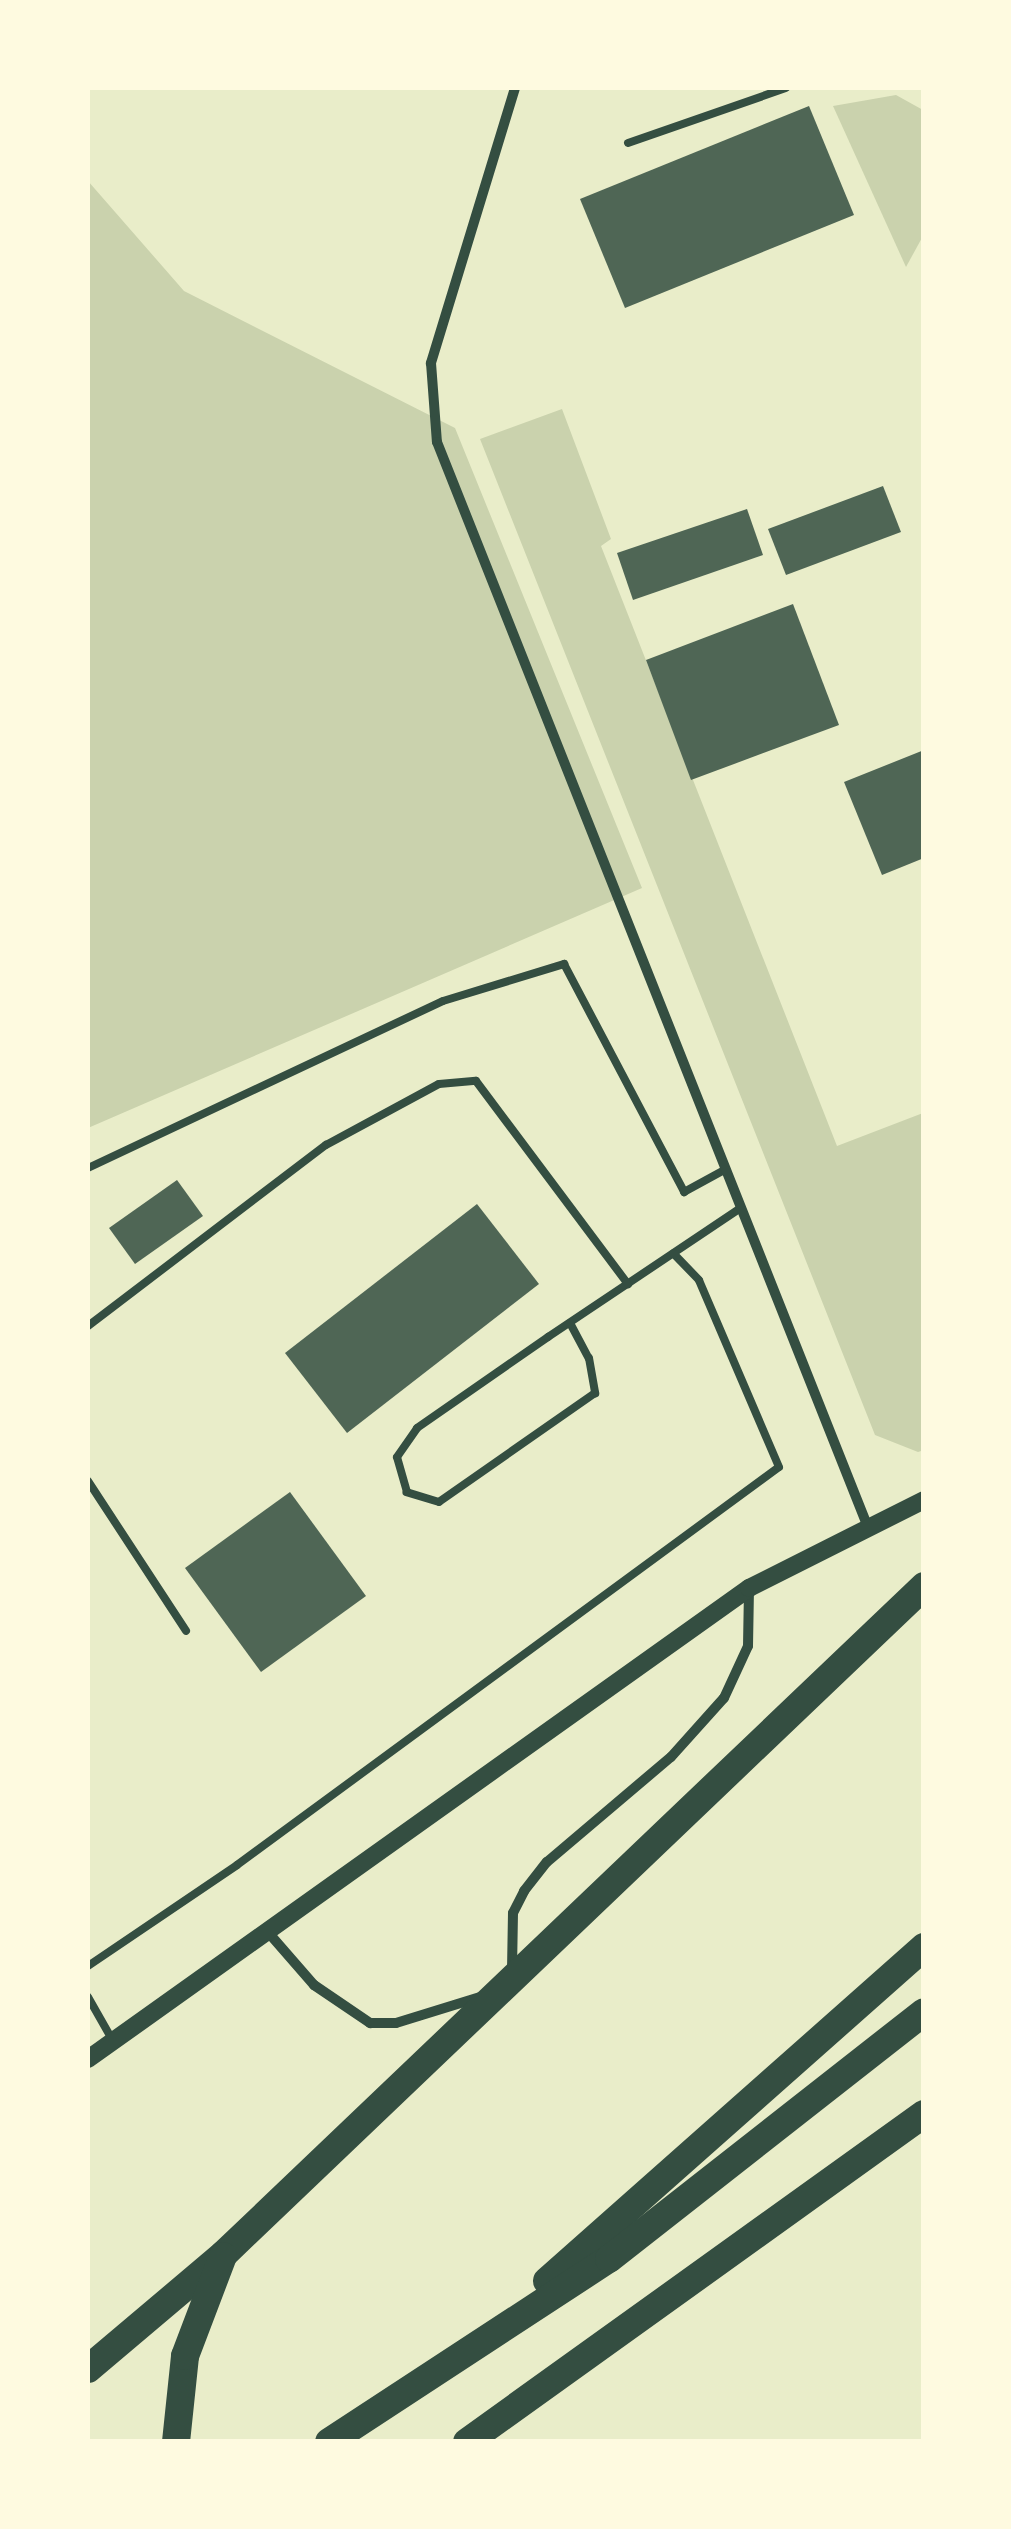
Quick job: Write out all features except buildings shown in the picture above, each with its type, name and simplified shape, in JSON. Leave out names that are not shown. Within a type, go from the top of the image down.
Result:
[{"type":"highway","points":[[88,2369],[223,2255],[870,1642],[924,1586]]},
{"type":"highway","points":[[870,1642],[924,1618]]},
{"type":"highway","points":[[470,2346],[683,2166],[924,1947]]},
{"type":"highway","points":[[329,2442],[470,2346],[610,2258],[924,2012]]},
{"type":"highway","points":[[467,2442],[924,2114]]},
{"type":"highway","points":[[176,2442],[185,2356],[223,2255]]},
{"type":"street","points":[[515,88],[431,364],[437,442],[867,1525]]},
{"type":"street","points":[[88,2060],[749,1588],[867,1525],[924,1500]]},
{"type":"street","points":[[267,1932],[314,1985],[370,2023],[461,2006],[514,1980],[508,1948],[524,1891],[547,1862],[708,1721],[743,1664],[749,1588]]},
{"type":"lane","points":[[628,143],[786,88]]},
{"type":"lane","points":[[88,1168],[443,1001],[564,964],[684,1192],[726,1169]]},
{"type":"lane","points":[[88,1326],[326,1145],[439,1084],[476,1081],[628,1284]]},
{"type":"lane","points":[[570,1323],[589,1358],[595,1394],[439,1502],[407,1492],[397,1457],[417,1428],[570,1323],[741,1208]]},
{"type":"lane","points":[[88,1966],[236,1865],[779,1467],[700,1280],[672,1254]]},
{"type":"lane","points":[[88,1481],[186,1631]]},
{"type":"lane","points":[[88,1997],[113,2041]]},
{"type":"green space","points":[[896,95],[923,110],[923,236],[906,267],[833,106]]},
{"type":"green space","points":[[88,181],[184,291],[455,428],[642,888],[88,1128]]},
{"type":"green space","points":[[562,409],[611,539],[601,546],[837,1146],[923,1113],[924,1450],[918,1452],[875,1435],[480,439]]}]
